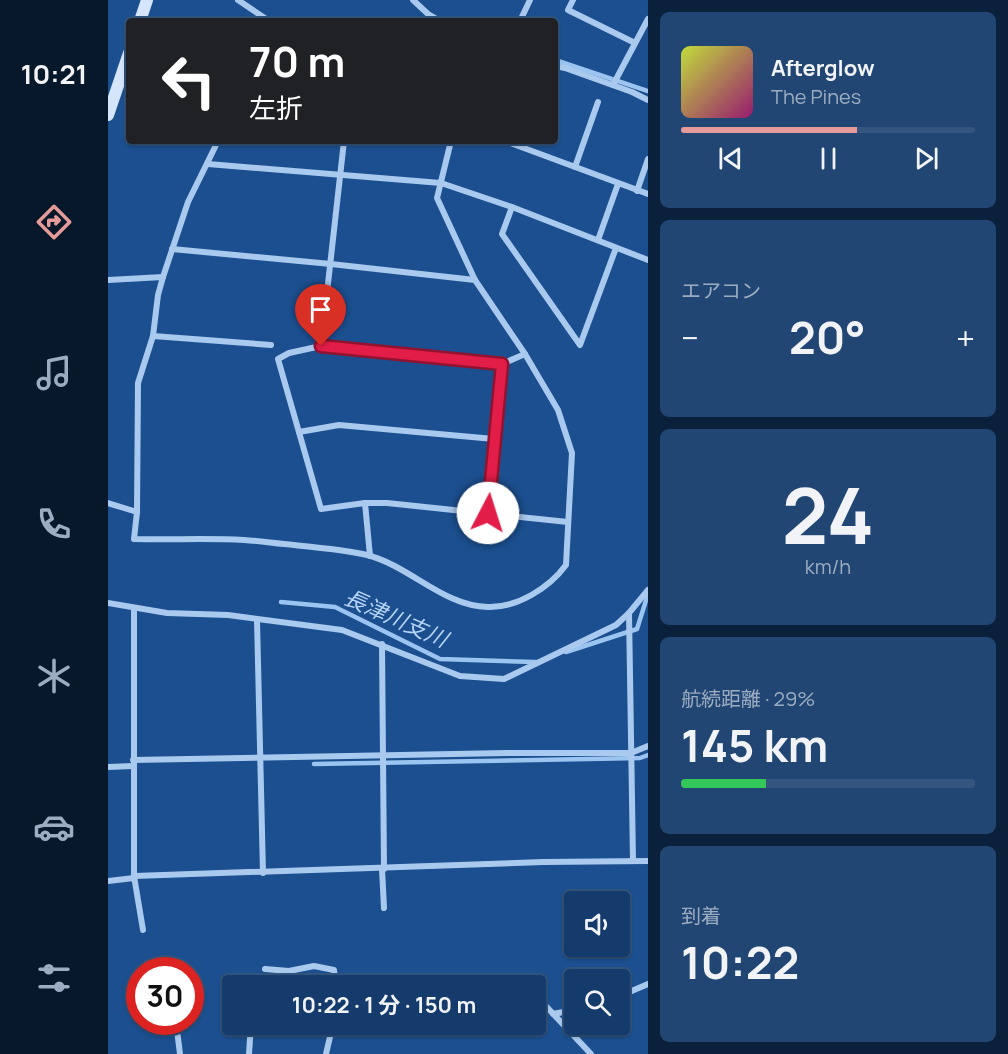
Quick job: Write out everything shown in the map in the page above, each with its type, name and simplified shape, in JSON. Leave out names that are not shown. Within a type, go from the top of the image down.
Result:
[{"type":"street","points":[[141,18],[147,0]]},
{"type":"street","points":[[238,0],[264,18]]},
{"type":"street","points":[[413,0],[430,18]]},
{"type":"street","points":[[521,18],[530,0]]},
{"type":"street","points":[[573,0],[568,10],[635,43]]},
{"type":"street","points":[[613,85],[648,19]]},
{"type":"street","points":[[108,115],[126,62]]},
{"type":"street","points":[[558,67],[613,85],[648,100]]},
{"type":"street","points":[[575,167],[598,102]]},
{"type":"street","points":[[217,144],[188,202],[172,249],[158,296],[153,336],[138,382],[137,512],[134,539],[244,540],[338,548],[370,555],[452,598],[470,604],[498,607],[517,602],[558,576],[566,565],[572,453],[558,410],[525,354],[475,280],[437,198],[450,144]]},
{"type":"street","points":[[321,346],[344,144]]},
{"type":"street","points":[[513,144],[648,194]]},
{"type":"street","points":[[637,191],[648,159]]},
{"type":"street","points":[[208,164],[441,183],[512,207],[648,260]]},
{"type":"street","points":[[598,240],[618,183]]},
{"type":"street","points":[[512,207],[502,234],[580,345],[616,248]]},
{"type":"street","points":[[172,249],[475,280]]},
{"type":"street","points":[[108,279],[163,277]]},
{"type":"street","points":[[153,336],[271,345]]},
{"type":"street","points":[[525,354],[502,364],[321,346],[290,353],[278,359],[321,508],[387,503],[568,522]]},
{"type":"street","points":[[488,513],[502,364]]},
{"type":"street","points":[[299,432],[339,425],[494,439]]},
{"type":"street","points":[[108,503],[137,512]]},
{"type":"street","points":[[365,503],[370,555]]},
{"type":"street","points":[[108,603],[167,613],[228,615],[342,630],[460,676],[504,679],[616,625],[648,590]]},
{"type":"street","points":[[134,609],[134,877],[143,930]]},
{"type":"street","points":[[629,613],[633,861]]},
{"type":"street","points":[[257,620],[263,873]]},
{"type":"street","points":[[382,644],[384,908]]},
{"type":"street","points":[[108,766],[133,763],[383,754],[631,753],[648,746]]},
{"type":"street","points":[[108,881],[134,877],[543,862],[648,861]]},
{"type":"street","points":[[265,969],[289,971],[314,966],[334,970],[335,975]]},
{"type":"street","points":[[630,992],[648,985]]},
{"type":"street","points":[[546,1006],[591,1054]]},
{"type":"street","points":[[553,1014],[564,1012]]},
{"type":"street","points":[[178,1035],[180,1054]]},
{"type":"street","points":[[249,1054],[250,1035]]},
{"type":"street","points":[[326,1054],[330,1035]]},
{"type":"waterway","points":[[558,61],[648,91]]},
{"type":"waterway","name":"長津川支川","points":[[566,652],[637,629],[648,594]]},
{"type":"waterway","name":"長津川支川","points":[[281,602],[335,607],[440,659],[535,662]]},
{"type":"waterway","points":[[314,764],[640,758],[648,755]]},
{"type":"route","points":[[321,346],[502,364],[488,513]]}]
